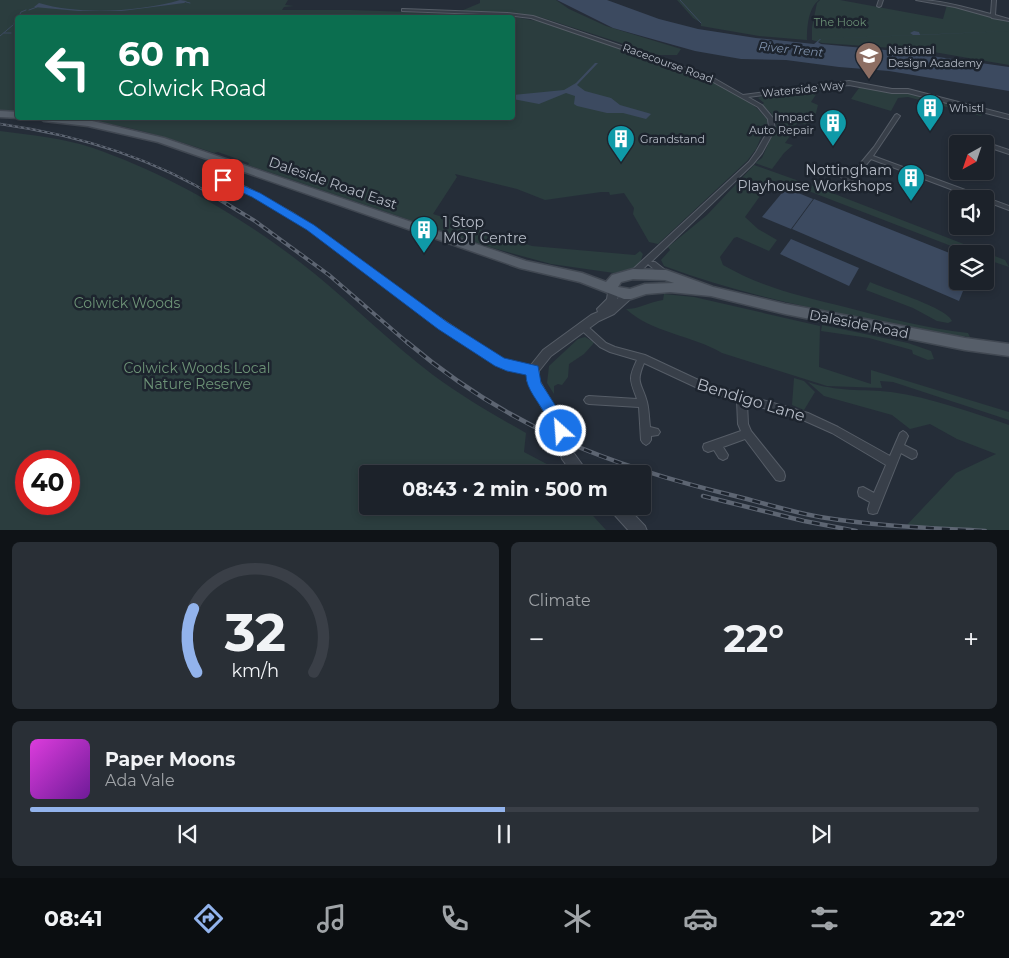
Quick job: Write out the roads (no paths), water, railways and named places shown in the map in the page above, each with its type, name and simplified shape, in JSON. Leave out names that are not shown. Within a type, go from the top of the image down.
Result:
[{"type":"main road","points":[[0,114],[15,115]]},
{"type":"main road","name":"Daleside Road East","points":[[62,120],[88,123],[161,140],[524,264],[614,285],[620,293],[631,294]]},
{"type":"main road","name":"Daleside Road","points":[[645,273],[666,275],[711,291],[785,309],[935,339],[1009,350]]},
{"type":"main road","name":"Daleside Road","points":[[645,273],[670,287],[711,291]]},
{"type":"main road","points":[[614,285],[645,273]]},
{"type":"main road","points":[[631,294],[645,273]]},
{"type":"street","points":[[879,6],[882,0]]},
{"type":"street","points":[[918,0],[938,1],[1009,20]]},
{"type":"street","points":[[993,17],[994,0]]},
{"type":"street","name":"Racecourse Road","points":[[403,10],[513,15]]},
{"type":"street","name":"Racecourse Road","points":[[515,15],[542,19],[708,76],[760,106],[771,119],[772,129],[759,153],[645,273]]},
{"type":"street","name":"Waterside Way","points":[[744,96],[854,84],[892,91],[910,92],[1009,117]]},
{"type":"street","points":[[843,176],[851,179],[870,157],[897,116]]},
{"type":"street","points":[[994,147],[1009,152]]},
{"type":"street","points":[[870,157],[960,190]]},
{"type":"street","points":[[235,176],[225,181],[256,195],[320,234],[442,326],[507,366],[533,370]]},
{"type":"street","points":[[994,202],[1009,208]]},
{"type":"street","points":[[595,318],[612,301],[614,285]]},
{"type":"street","points":[[575,465],[568,455],[561,431],[533,380],[533,370],[547,353],[582,326],[610,311],[631,294]]},
{"type":"street","name":"Bendigo Lane","points":[[582,326],[607,347],[642,358],[697,384],[820,422],[892,463]]},
{"type":"street","points":[[642,358],[635,374],[635,382],[649,434]]},
{"type":"street","points":[[742,398],[743,424],[747,434],[777,463],[780,476]]},
{"type":"street","points":[[596,403],[642,403]]},
{"type":"street","points":[[723,455],[712,446],[747,434]]},
{"type":"street","points":[[863,492],[875,504],[901,442],[912,454]]},
{"type":"street","points":[[625,515],[640,530]]},
{"type":"water","points":[[180,0],[187,1],[184,3],[122,11],[78,11],[34,7],[39,3],[72,9],[109,10],[147,7]]},
{"type":"water","name":"River Trent","points":[[557,0],[607,0],[659,19],[698,29],[814,44],[820,39],[913,35],[910,33],[914,31],[919,32],[920,35],[821,39],[818,42],[821,44],[896,51],[1009,67],[1009,91],[889,71],[786,60],[741,59],[695,51],[613,28]]},
{"type":"water","points":[[595,63],[598,63],[577,85],[585,91],[611,98],[620,105],[651,114],[646,119],[623,113],[607,113],[577,106],[574,104],[575,96],[566,93],[539,104],[515,99],[515,95],[564,90],[576,83]]},
{"type":"water","points":[[786,188],[813,199],[791,229],[762,217]]},
{"type":"water","points":[[814,199],[949,253],[949,290],[963,290],[959,301],[792,229]]},
{"type":"water","points":[[791,239],[859,268],[849,286],[780,254]]},
{"type":"waterway","points":[[680,0],[701,23]]},
{"type":"waterway","points":[[186,2],[190,3]]},
{"type":"waterway","points":[[29,10],[37,7]]},
{"type":"waterway","points":[[20,15],[26,10]]},
{"type":"waterway","points":[[0,36],[13,25]]},
{"type":"waterway","points":[[4,33],[11,33]]},
{"type":"railway","points":[[0,124],[58,134],[113,150],[167,171],[219,199]]},
{"type":"railway","points":[[217,198],[255,221],[329,275],[409,344]]},
{"type":"railway","points":[[407,342],[484,399],[523,421],[604,457],[647,472],[779,508],[820,517],[881,525],[964,530]]},
{"type":"railway","points":[[703,496],[804,521],[851,530]]},
{"type":"place","name":"National Design Academy","points":[[869,80]]},
{"type":"place","name":"Whistl","points":[[930,132]]},
{"type":"place","name":"Impact Auto Repair","points":[[833,147]]},
{"type":"place","name":"Grandstand","points":[[621,163]]},
{"type":"place","name":"Nottingham Playhouse Workshops","points":[[911,202]]},
{"type":"place","name":"1 Stop MOT Centre","points":[[424,254]]},
{"type":"park label","name":"The Hook","points":[[840,22]]},
{"type":"park label","name":"Colwick Woods","points":[[127,303]]},
{"type":"park label","name":"Colwick Woods Local Nature Reserve","points":[[197,376]]}]
